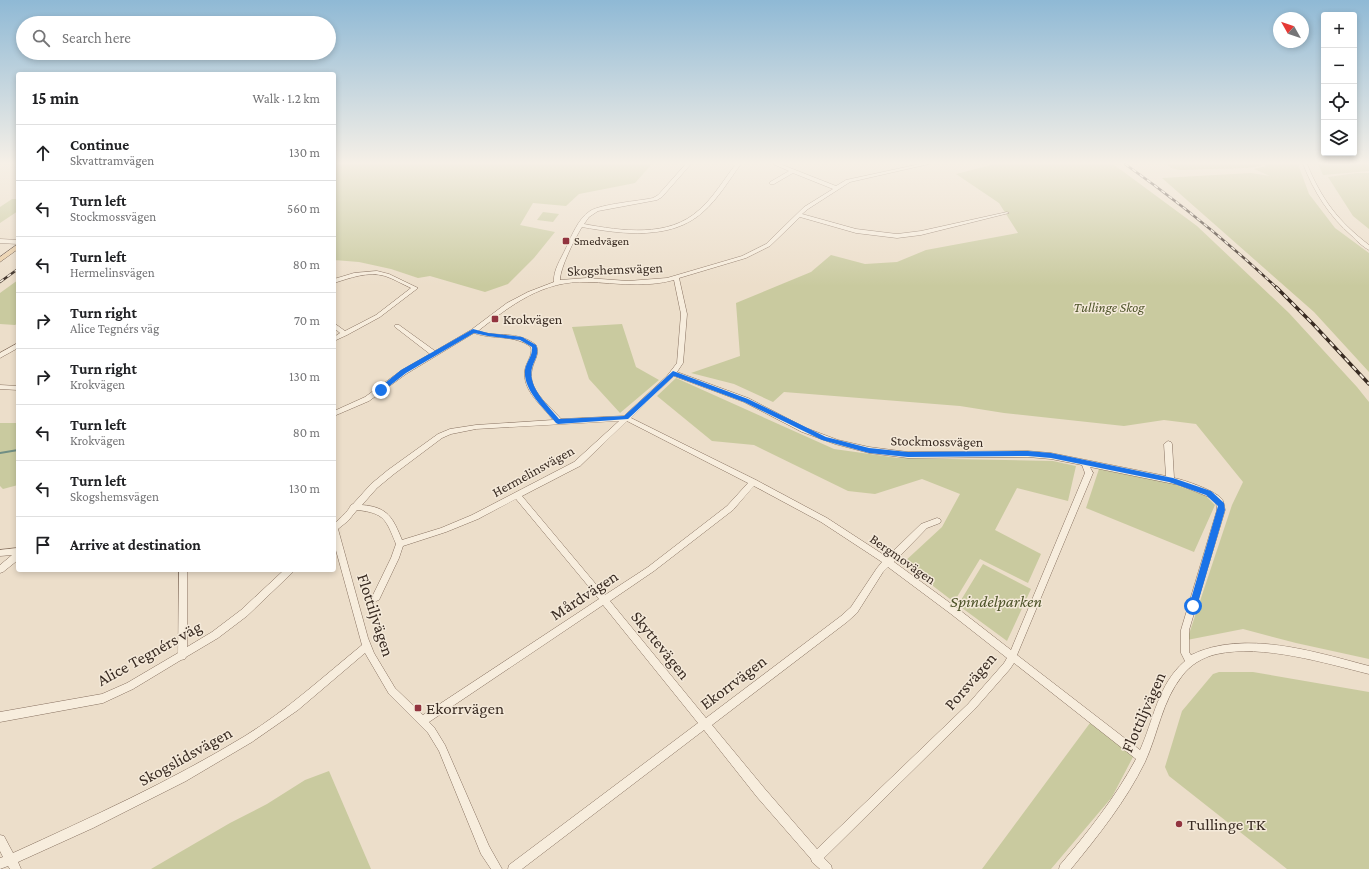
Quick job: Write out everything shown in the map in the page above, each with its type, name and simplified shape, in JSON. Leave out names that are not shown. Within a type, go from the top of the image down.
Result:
[{"type":"main road","points":[[0,260],[16,248]]},
{"type":"street","points":[[557,283],[556,278],[558,270],[580,225],[593,211],[626,205]]},
{"type":"street","points":[[580,225],[618,231],[660,229],[684,222],[701,212],[707,205]]},
{"type":"street","name":"Skogshemsvägen","points":[[336,413],[367,399],[404,372],[473,331],[509,304],[530,293],[557,283],[587,280],[634,283],[654,282],[676,278],[752,254],[771,243],[811,205]]},
{"type":"street","points":[[1325,205],[1333,216],[1352,235],[1369,248]]},
{"type":"street","points":[[799,215],[856,231],[897,236],[928,232],[1006,213]]},
{"type":"street","points":[[0,242],[16,242]]},
{"type":"street","points":[[336,280],[354,275],[377,273],[387,275],[415,288],[378,316],[336,338]]},
{"type":"street","name":"Hermelinsvägen","points":[[400,544],[443,530],[475,517],[577,464],[673,373],[680,363],[684,314],[676,278]]},
{"type":"street","points":[[397,326],[433,354]]},
{"type":"street","points":[[336,327],[345,334]]},
{"type":"street","points":[[473,331],[488,335],[522,338],[534,346],[535,352],[528,370],[530,386],[558,421]]},
{"type":"street","points":[[0,356],[16,346]]},
{"type":"street","name":"Stockmossvägen","points":[[673,373],[746,400],[824,439],[869,450],[908,455],[1028,454],[1051,456],[1170,480],[1212,495],[1219,501],[1221,510],[1185,630],[1185,653],[1190,661]]},
{"type":"street","points":[[0,387],[16,388]]},
{"type":"street","points":[[336,526],[345,519],[374,486],[440,436],[450,432],[476,427],[626,418]]},
{"type":"street","name":"Bergmovägen","points":[[626,418],[753,482],[824,520],[888,562],[1142,758]]},
{"type":"street","points":[[1168,444],[1170,480]]},
{"type":"street","name":"Porsvägen","points":[[816,858],[971,707],[1007,666],[1089,473],[1088,467],[1084,462]]},
{"type":"street","name":"Mårdvägen","points":[[422,721],[456,697],[605,601],[651,569],[730,508],[753,482]]},
{"type":"street","name":"Skyttevägen","points":[[518,496],[761,793],[827,869]]},
{"type":"street","points":[[354,507],[377,510],[384,514],[391,522],[400,544],[395,558],[376,597]]},
{"type":"street","name":"Ekorrvägen","points":[[513,869],[854,610],[880,570],[924,526],[937,521]]},
{"type":"street","name":"Flottiljvägen","points":[[336,535],[370,655],[392,691],[431,730],[442,748],[485,850],[497,869]]},
{"type":"street","points":[[0,553],[16,551]]},
{"type":"street","points":[[1,567],[16,556]]},
{"type":"street","points":[[182,572],[182,656]]},
{"type":"street","name":"Alice Tegnérs väg","points":[[0,717],[103,698],[130,686],[215,635],[244,614],[288,572]]},
{"type":"street","name":"Skogslidsvägen","points":[[5,862],[89,824],[176,780],[249,739],[295,707],[367,646]]},
{"type":"street","name":"Flottiljvägen","points":[[1064,869],[1119,800],[1142,758],[1171,684],[1179,671],[1190,661],[1200,656],[1237,646],[1302,654],[1369,670]]},
{"type":"street","points":[[0,840],[5,862],[16,869]]},
{"type":"green space","points":[[4,205],[16,205],[16,212],[0,223],[0,207]]},
{"type":"green space","points":[[336,205],[532,205],[520,225],[555,232],[534,258],[508,284],[485,292],[430,276],[418,278],[391,269],[359,262],[336,260]]},
{"type":"green space","points":[[550,205],[568,205],[566,206]]},
{"type":"green space","name":"Tullinge Skog","points":[[1000,205],[1168,205],[1197,226],[1289,313],[1357,387],[1369,402],[1369,659],[1296,643],[1243,629],[1187,640],[1232,505],[1243,482],[1196,424],[1164,420],[1124,426],[1004,413],[960,406],[784,392],[773,402],[734,384],[691,373],[740,356],[736,303],[811,272],[831,255],[865,264],[897,262],[926,250],[1018,233]]},
{"type":"green space","points":[[1192,205],[1317,205],[1335,228],[1369,253],[1369,372],[1314,312]]},
{"type":"green space","points":[[1346,205],[1369,205],[1369,229],[1353,216]]},
{"type":"green space","points":[[543,212],[559,214],[553,222],[537,220]]},
{"type":"green space","points":[[16,281],[15,325],[0,324],[0,293]]},
{"type":"green space","points":[[622,324],[636,367],[659,380],[620,413],[589,379],[572,327]]},
{"type":"green space","points":[[676,378],[834,449],[898,458],[1053,461],[1076,466],[1068,501],[1017,488],[995,530],[1041,554],[1028,583],[980,559],[954,602],[903,563],[942,527],[960,494],[922,479],[875,494],[848,491],[754,445],[712,441],[657,396]]},
{"type":"green space","points":[[0,423],[16,423],[16,486],[3,489],[0,486]]},
{"type":"green space","points":[[1099,469],[1171,483],[1206,496],[1215,505],[1194,552],[1086,508]]},
{"type":"green space","name":"Spindelparken","points":[[983,564],[1031,589],[1007,641],[958,605]]},
{"type":"green space","points":[[1219,672],[1253,672],[1369,692],[1369,869],[1287,869],[1169,776],[1165,767],[1182,711],[1213,674]]},
{"type":"green space","points":[[1090,723],[1134,755],[1112,797],[1051,869],[982,869]]},
{"type":"green space","points":[[329,771],[371,869],[151,869],[230,823],[267,804],[305,780]]},
{"type":"waterway","points":[[0,453],[16,450]]},
{"type":"railway","points":[[1180,205],[1241,255],[1277,288]]},
{"type":"railway","points":[[0,282],[16,270]]},
{"type":"railway","points":[[1277,288],[1369,384]]},
{"type":"place","name":"Smedvägen","points":[[566,241]]},
{"type":"place","name":"Krokvägen","points":[[495,319]]},
{"type":"place","name":"Ekorrvägen","points":[[418,708]]},
{"type":"place","name":"Tullinge TK","points":[[1179,824]]},
{"type":"route","points":[[381,390],[404,372],[473,331],[488,335],[522,338],[532,343],[535,352],[528,370],[530,386],[558,421],[626,418],[633,413],[673,373],[746,400],[824,439],[869,450],[908,455],[1028,454],[1051,456],[1180,482],[1212,495],[1221,504],[1221,510],[1193,606]]}]
